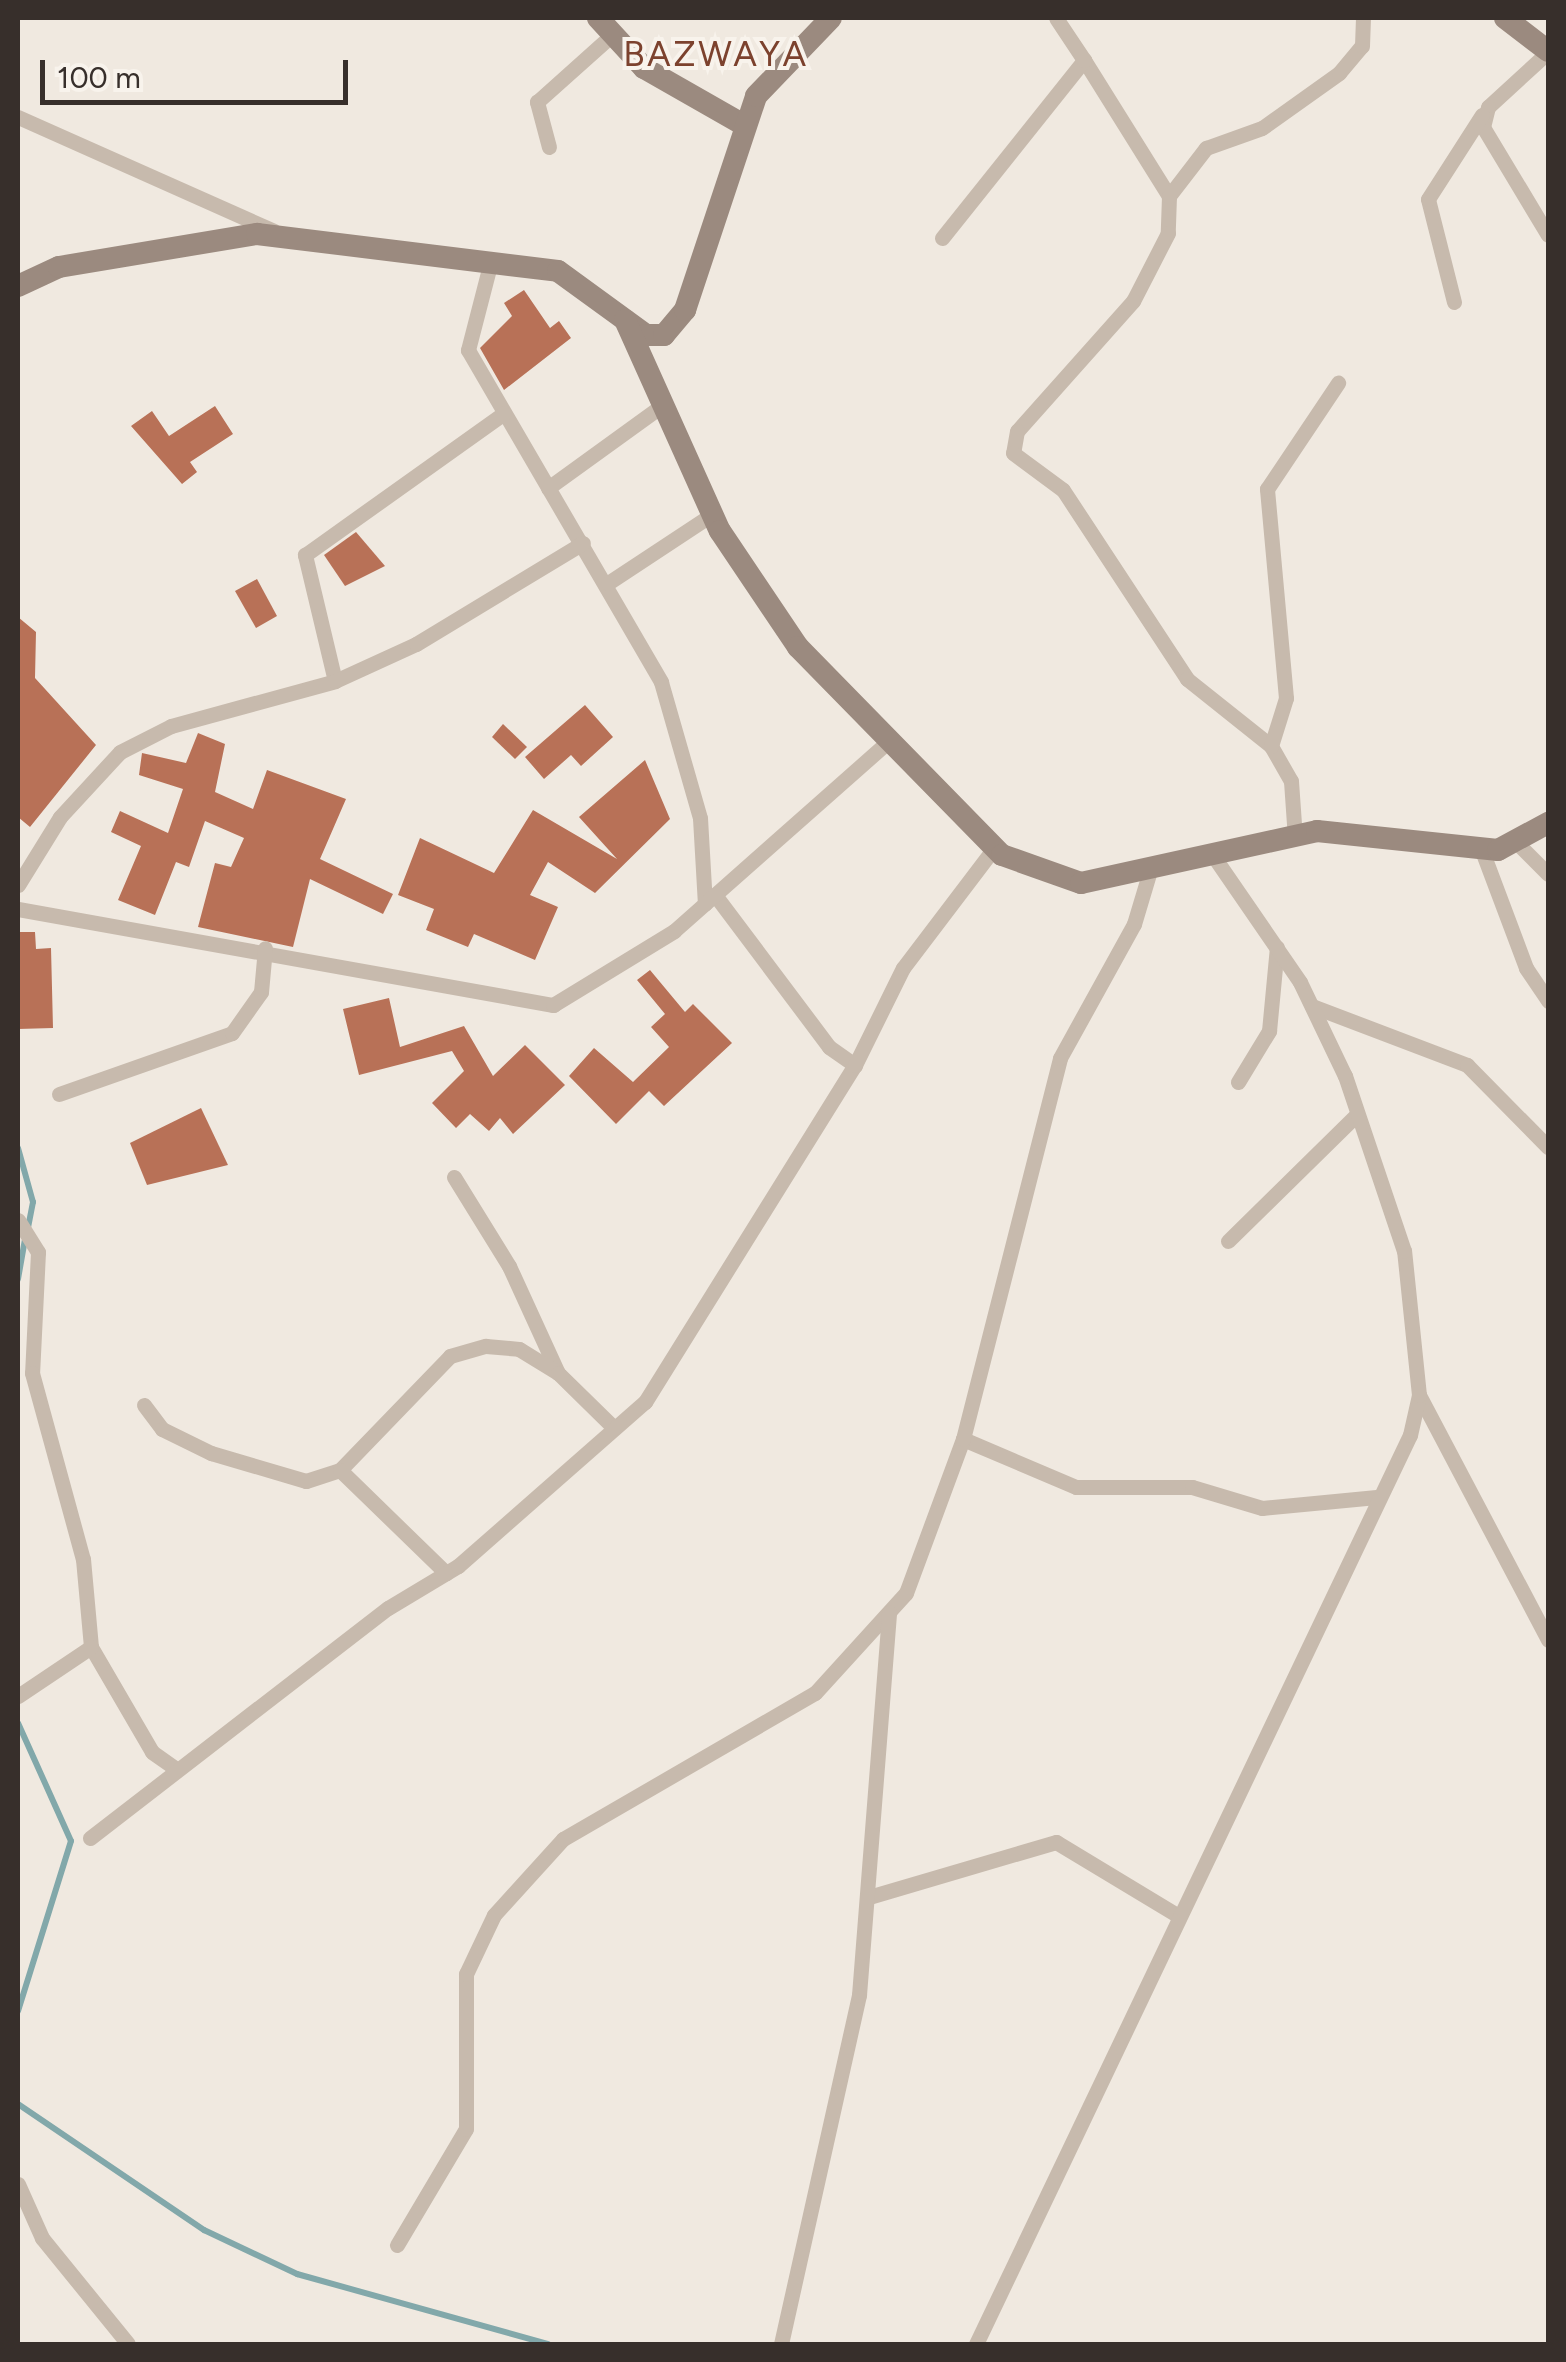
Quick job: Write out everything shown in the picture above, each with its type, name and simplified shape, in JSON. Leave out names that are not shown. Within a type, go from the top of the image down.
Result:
[{"type":"street","points":[[18,286],[100,258],[284,236],[491,261],[574,276],[625,320],[664,336],[685,310],[742,124],[831,18]]},
{"type":"street","points":[[1056,18],[1170,196]]},
{"type":"street","points":[[1295,838],[1291,781],[1272,746],[1187,679],[1063,490],[1012,452],[1017,431],[1132,302],[1168,233],[1170,196],[1206,148],[1262,128],[1339,72],[1362,46],[1364,18]]},
{"type":"street","points":[[1454,302],[1428,199],[1488,107],[1548,52],[1505,18]]},
{"type":"street","points":[[549,147],[537,102],[605,26],[644,68],[742,124]]},
{"type":"street","points":[[942,238],[1084,60]]},
{"type":"street","points":[[1488,107],[1482,127],[1548,235]]},
{"type":"street","points":[[18,116],[284,236]]},
{"type":"street","points":[[491,261],[468,350],[608,583],[661,682],[700,818],[710,899],[829,1047],[855,1064]]},
{"type":"street","points":[[625,320],[660,407],[712,515],[798,647],[885,744],[994,848],[1060,881],[1149,874],[1295,838],[1349,831],[1481,848],[1518,844],[1548,823]]},
{"type":"street","points":[[1272,746],[1286,698],[1267,488],[1338,383]]},
{"type":"street","points":[[548,488],[660,407]]},
{"type":"street","points":[[335,681],[305,555],[504,414]]},
{"type":"street","points":[[608,583],[712,515]]},
{"type":"street","points":[[18,885],[60,817],[120,752],[171,726],[335,681],[416,644],[583,542]]},
{"type":"street","points":[[18,909],[265,948],[554,1006],[710,899],[885,744]]},
{"type":"street","points":[[1518,844],[1548,874]]},
{"type":"street","points":[[90,1838],[175,1768],[446,1574],[614,1427],[683,1350],[855,1064],[903,968],[994,848]]},
{"type":"street","points":[[1481,848],[1526,968],[1548,1001]]},
{"type":"street","points":[[976,2344],[1376,1497],[1410,1435],[1418,1395],[1404,1250],[1356,1115],[1312,1006],[1277,947],[1214,857]]},
{"type":"street","points":[[396,2245],[466,2128],[466,1974],[494,1915],[563,1838],[815,1693],[906,1592],[963,1439],[1036,1177],[1048,1094],[1080,1008],[1134,924],[1149,874]]},
{"type":"street","points":[[1238,1082],[1269,1031],[1277,947]]},
{"type":"street","points":[[59,1094],[232,1033],[261,992],[265,948]]},
{"type":"street","points":[[1312,1006],[1466,1065],[1548,1147]]},
{"type":"street","points":[[1228,1241],[1356,1115]]},
{"type":"street","points":[[454,1178],[510,1266],[558,1373]]},
{"type":"street","points":[[18,1220],[21,1240],[38,1252],[32,1373],[83,1558],[91,1647],[152,1752],[175,1768]]},
{"type":"street","points":[[144,1405],[162,1428],[210,1454],[306,1481],[340,1470],[450,1356],[519,1349],[558,1373],[614,1427]]},
{"type":"street","points":[[1418,1395],[1548,1640]]},
{"type":"street","points":[[963,1439],[1076,1487],[1192,1487],[1262,1508],[1376,1497]]},
{"type":"street","points":[[340,1470],[446,1574]]},
{"type":"street","points":[[781,2344],[836,2119],[869,1897],[889,1612]]},
{"type":"street","points":[[18,1696],[91,1647]]},
{"type":"street","points":[[869,1897],[1056,1842],[1177,1915]]},
{"type":"street","points":[[18,2184],[42,2238],[128,2344]]},
{"type":"building","points":[[524,290],[550,328],[559,321],[571,338],[504,390],[480,348],[512,316],[504,303]]},
{"type":"building","points":[[215,406],[233,434],[190,462],[197,472],[182,484],[131,426],[152,411],[169,436]]},
{"type":"building","points":[[356,532],[385,566],[345,586],[324,555]]},
{"type":"building","points":[[257,579],[277,616],[256,628],[235,591]]},
{"type":"building","points":[[18,617],[36,632],[35,678],[96,745],[30,827],[18,817]]},
{"type":"building","points":[[585,705],[613,737],[581,766],[571,755],[544,779],[525,757]]},
{"type":"building","points":[[503,724],[527,747],[515,759],[492,737]]},
{"type":"building","points":[[198,733],[225,744],[215,792],[253,809],[267,770],[346,799],[320,859],[393,894],[383,914],[310,879],[293,947],[198,927],[215,863],[231,867],[244,838],[205,821],[189,867],[176,862],[155,915],[118,900],[141,846],[111,832],[120,811],[168,833],[183,789],[139,775],[142,753],[186,763]]},
{"type":"building","points":[[645,760],[670,819],[595,893],[548,862],[530,895],[558,907],[535,960],[474,934],[468,947],[426,930],[434,909],[398,895],[420,838],[494,873],[533,810],[617,859],[579,817]]},
{"type":"building","points":[[18,932],[35,932],[36,949],[51,948],[53,1028],[18,1029]]},
{"type":"building","points":[[650,970],[685,1012],[693,1004],[732,1043],[664,1106],[649,1091],[616,1124],[569,1076],[594,1048],[633,1082],[669,1047],[651,1027],[665,1014],[637,980]]},
{"type":"building","points":[[389,998],[400,1047],[464,1026],[493,1076],[525,1045],[565,1085],[513,1134],[500,1118],[489,1131],[470,1114],[456,1128],[432,1103],[464,1071],[452,1051],[359,1075],[343,1009]]},
{"type":"building","points":[[201,1108],[228,1165],[147,1185],[130,1143]]},
{"type":"waterway","points":[[18,1148],[33,1202],[28,1228]]},
{"type":"waterway","points":[[18,1279],[25,1241]]},
{"type":"waterway","points":[[18,1723],[71,1841],[18,2011]]},
{"type":"waterway","points":[[18,2104],[204,2230],[297,2274],[548,2344]]},
{"type":"district","name":"BAZWAYA","points":[[716,54]]}]
